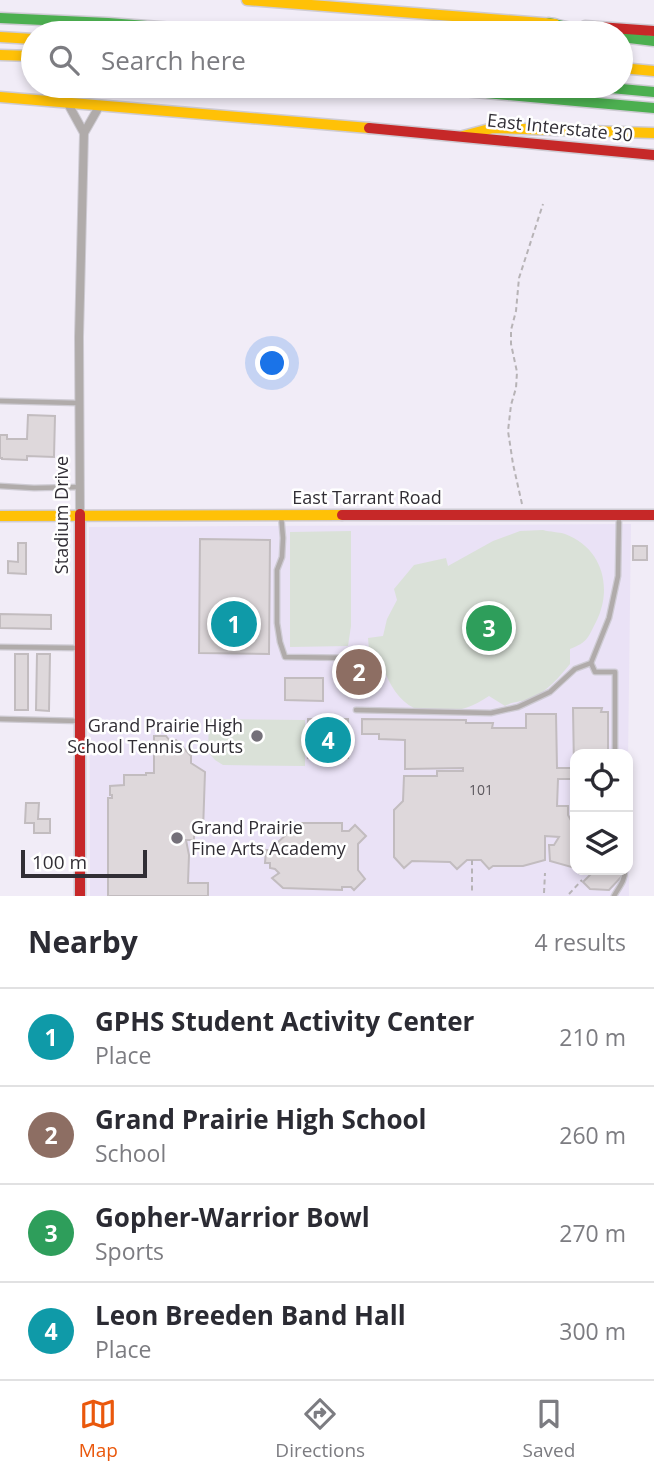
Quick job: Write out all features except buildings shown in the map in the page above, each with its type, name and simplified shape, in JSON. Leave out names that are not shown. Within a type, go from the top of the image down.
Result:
[{"type":"main road","points":[[247,0],[523,21]]},
{"type":"main road","points":[[0,18],[65,21]]},
{"type":"main road","points":[[633,30],[654,32]]},
{"type":"main road","points":[[0,37],[21,38]]},
{"type":"main road","points":[[633,38],[654,41]]},
{"type":"main road","points":[[0,55],[21,56]]},
{"type":"main road","points":[[633,69],[654,71]]},
{"type":"main road","points":[[633,90],[654,92]]},
{"type":"main road","name":"East Interstate 30","points":[[0,97],[654,155]]},
{"type":"main road","points":[[542,98],[654,108]]},
{"type":"main road","points":[[463,136],[493,128],[654,133]]},
{"type":"main road","name":"Stadium Drive","points":[[80,514],[80,896]]},
{"type":"main road","name":"East Tarrant Road","points":[[0,516],[654,515]]},
{"type":"street","points":[[67,102],[84,133]]},
{"type":"street","name":"Stadium Drive","points":[[80,514],[78,403],[84,133],[100,105]]},
{"type":"lane","points":[[0,401],[78,403]]},
{"type":"lane","points":[[0,486],[80,488]]},
{"type":"lane","points":[[281,515],[283,538],[282,557],[277,569],[277,622],[285,657],[356,658]]},
{"type":"lane","points":[[615,749],[615,672],[595,672],[591,663],[609,618],[618,576],[619,515]]},
{"type":"lane","points":[[0,647],[80,648]]},
{"type":"lane","points":[[356,710],[491,713],[518,707],[550,692],[575,669],[591,663]]},
{"type":"lane","points":[[0,719],[80,721]]},
{"type":"lane","points":[[614,896],[625,875]]},
{"type":"path","points":[[525,516],[508,431],[517,372],[511,330],[519,278],[543,204]]},
{"type":"path","points":[[472,860],[472,892]]},
{"type":"path","points":[[544,893],[545,873]]},
{"type":"path","points":[[569,894],[582,880]]},
{"type":"shaded area","points":[[631,524],[628,749],[570,749],[570,875],[629,875],[629,896],[90,896],[89,527]]},
{"type":"shaded area","points":[[543,530],[565,534],[578,540],[596,559],[604,583],[601,609],[591,632],[584,642],[570,649],[570,664],[548,688],[532,698],[505,706],[489,696],[462,709],[420,709],[414,708],[399,697],[384,669],[371,671],[368,638],[383,636],[387,619],[397,600],[394,589],[414,565],[446,558],[448,566],[493,541],[520,531]]},
{"type":"shaded area","points":[[351,531],[351,626],[348,646],[290,647],[290,532]]},
{"type":"shaded area","name":"Grand Prairie High School Tennis Courts","points":[[209,719],[305,720],[305,766],[223,765],[208,752]]},
{"type":"traffic: fast","points":[[0,18],[65,21]]},
{"type":"traffic: fast","points":[[633,38],[654,41]]},
{"type":"traffic: fast","points":[[633,90],[654,92]]},
{"type":"traffic: fast","points":[[542,98],[654,108]]},
{"type":"traffic: slow","points":[[247,0],[516,21]]},
{"type":"traffic: slow","points":[[0,37],[21,38]]},
{"type":"traffic: slow","points":[[0,55],[21,56]]},
{"type":"traffic: slow","points":[[633,69],[654,71]]},
{"type":"traffic: slow","points":[[0,97],[369,128]]},
{"type":"traffic: slow","points":[[463,136],[493,128],[654,133]]},
{"type":"traffic: slow","points":[[0,516],[342,515]]},
{"type":"traffic: jam","points":[[633,29],[654,31]]},
{"type":"traffic: jam","points":[[369,128],[654,155]]},
{"type":"traffic: jam","points":[[80,514],[80,896]]},
{"type":"traffic: jam","points":[[342,515],[654,515]]},
{"type":"place","name":"GPHS Student Activity Center","points":[[234,624]]},
{"type":"place","name":"Gopher-Warrior Bowl","points":[[489,628]]},
{"type":"place","name":"Grand Prairie High School","points":[[359,672]]},
{"type":"place","name":"Grand Prairie High School Tennis Courts","points":[[257,736]]},
{"type":"place","name":"Leon Breeden Band Hall","points":[[328,740]]},
{"type":"place","name":"Grand Prairie Fine Arts Academy","points":[[177,838]]}]
